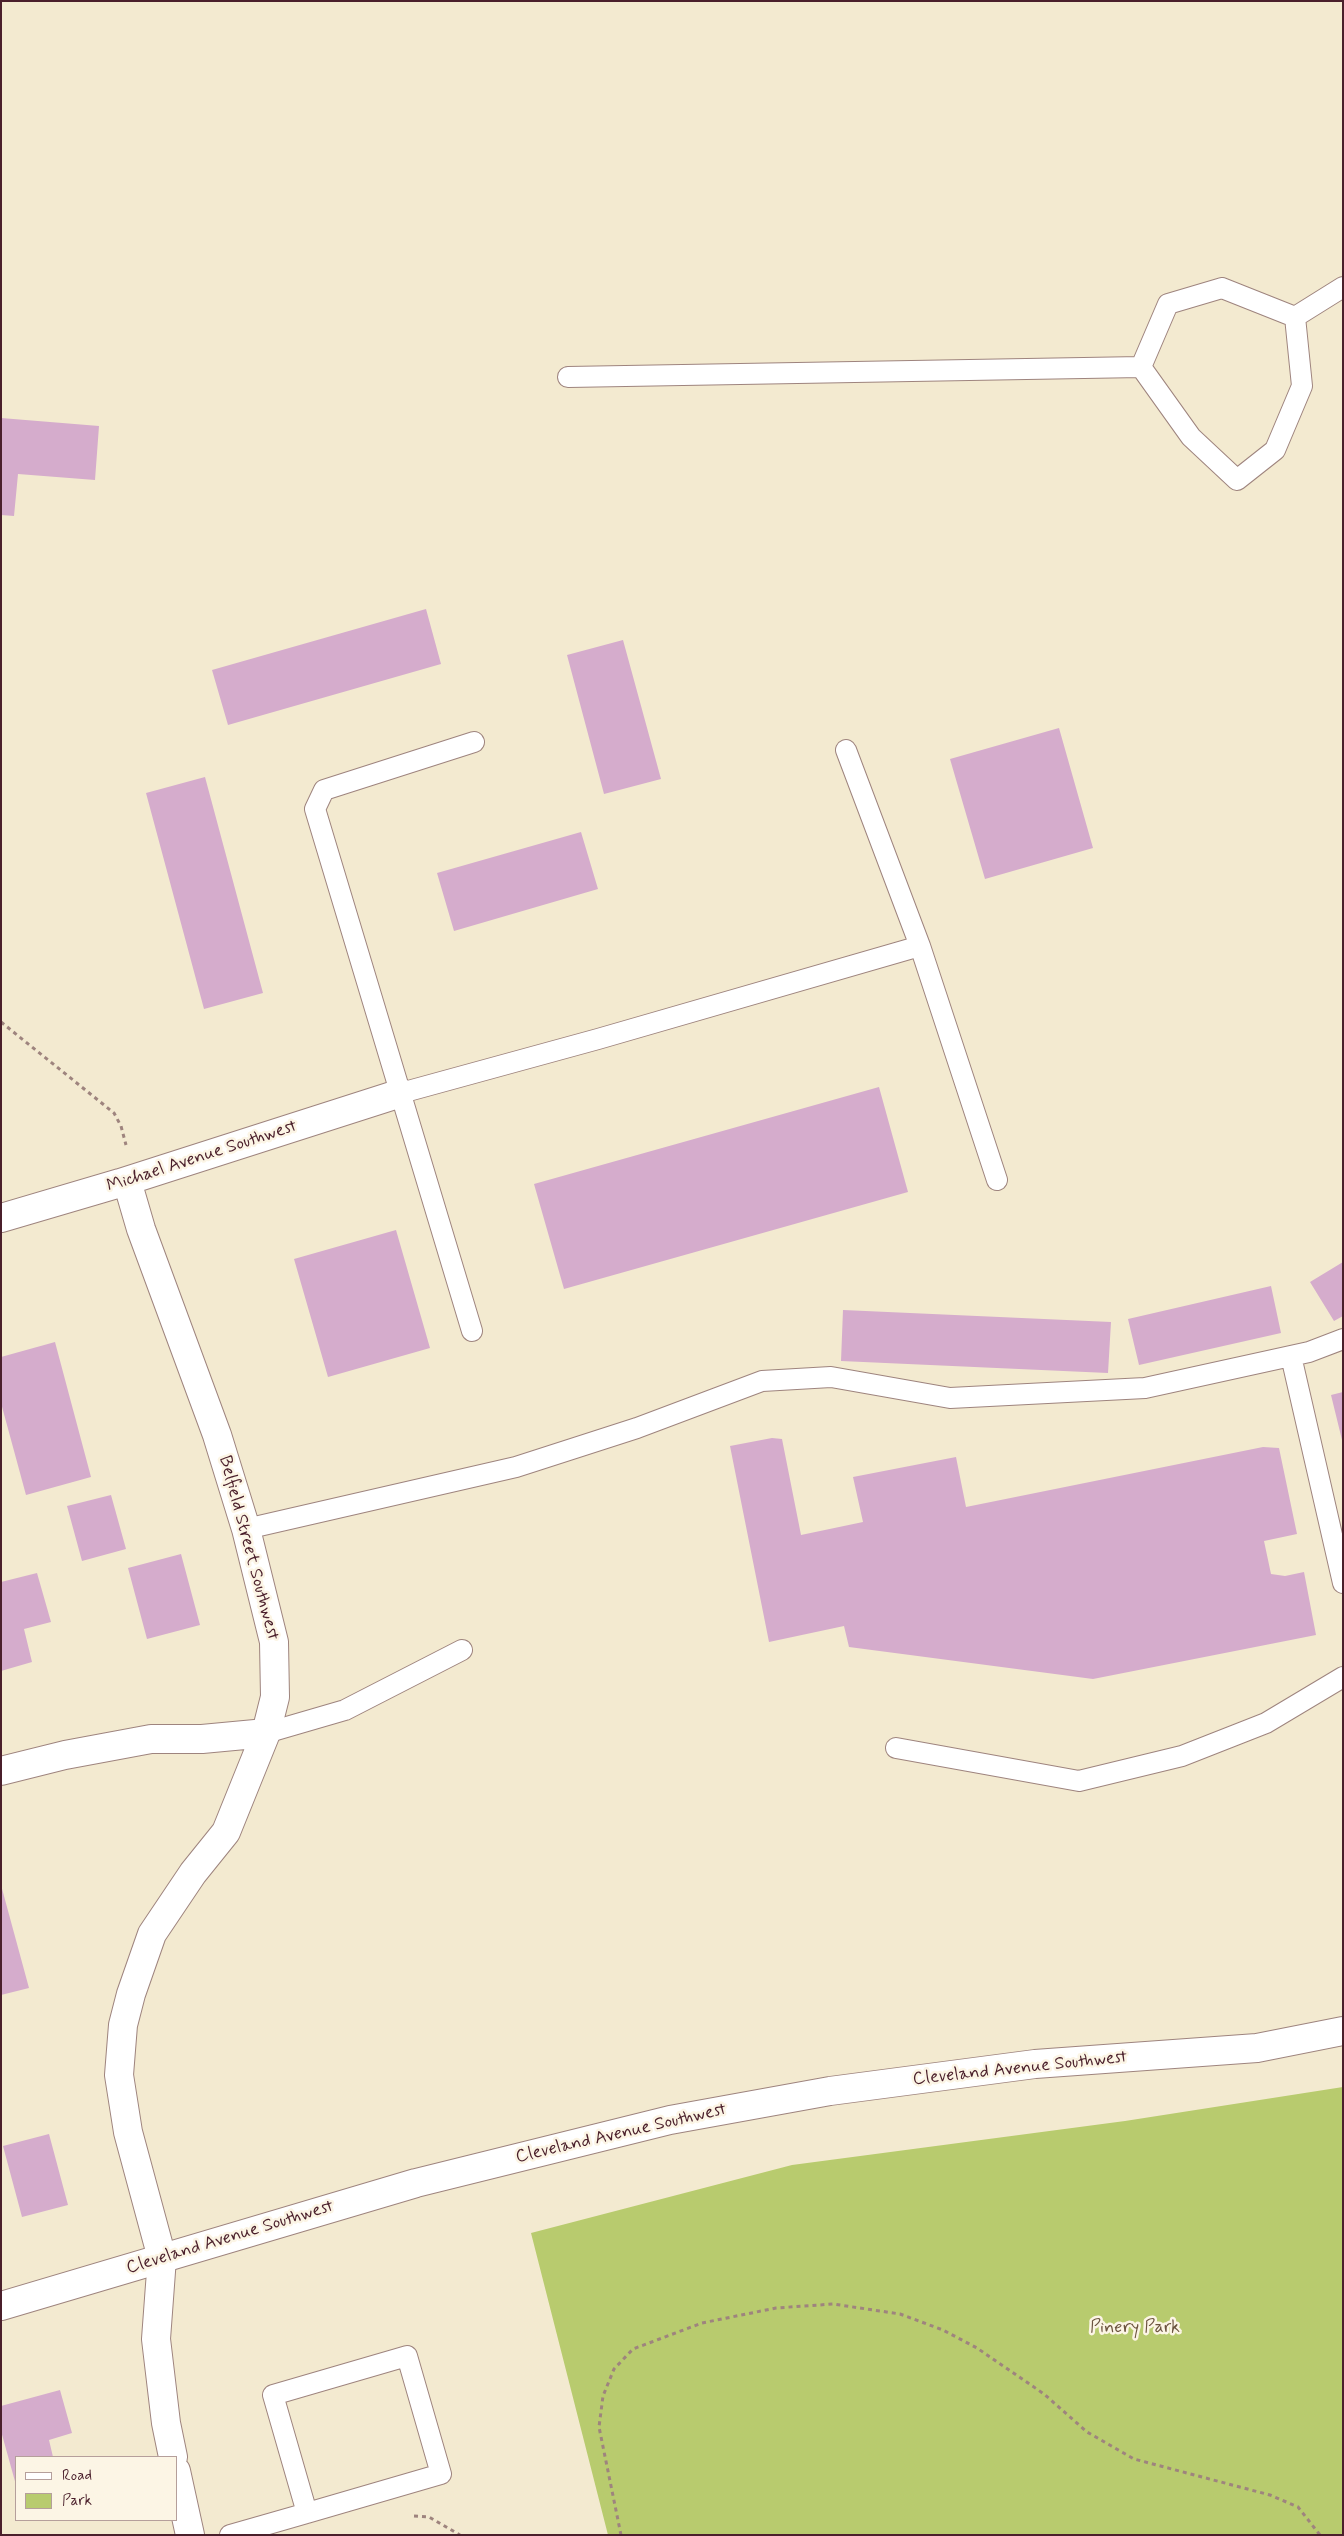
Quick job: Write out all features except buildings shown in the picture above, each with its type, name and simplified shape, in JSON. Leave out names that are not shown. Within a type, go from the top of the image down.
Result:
[{"type":"street","name":"Michael Avenue Southwest","points":[[1,1218],[127,1181],[401,1093]]},
{"type":"street","name":"Belfield Street Southwest","points":[[127,1181],[141,1229],[218,1435],[246,1529],[274,1642],[275,1697],[266,1733],[226,1832],[193,1873],[152,1934],[131,1994],[123,2025],[119,2075],[128,2132],[162,2258],[156,2339],[166,2423],[173,2456]]},
{"type":"street","points":[[1,1771],[65,1755],[150,1738],[202,1739],[266,1733]]},
{"type":"street","name":"Cleveland Avenue Southwest","points":[[1,2306],[416,2183],[670,2120],[830,2091],[1035,2064],[1258,2048],[1343,2031]]},
{"type":"street","points":[[178,2480],[190,2535]]},
{"type":"lane","points":[[1295,316],[1343,287]]},
{"type":"lane","points":[[1141,367],[1168,304],[1222,288],[1295,316]]},
{"type":"lane","points":[[1141,367],[1192,437],[1237,480],[1274,450],[1302,386],[1295,316]]},
{"type":"lane","points":[[568,377],[1141,367]]},
{"type":"lane","points":[[472,1331],[315,809],[324,790],[474,742]]},
{"type":"lane","points":[[846,750],[920,946],[996,1180]]},
{"type":"lane","points":[[401,1093],[598,1039],[920,946]]},
{"type":"lane","points":[[246,1529],[516,1467],[636,1428],[762,1381],[831,1377],[950,1398],[1145,1388],[1309,1352],[1343,1339]]},
{"type":"lane","points":[[1291,1356],[1343,1583]]},
{"type":"lane","points":[[266,1733],[345,1710],[462,1650]]},
{"type":"lane","points":[[896,1748],[1079,1781],[1182,1756],[1258,1727],[1343,1677]]},
{"type":"lane","points":[[230,2535],[307,2513],[441,2474],[407,2356],[273,2395],[307,2513]]},
{"type":"path","points":[[1,1022],[114,1113],[121,1126],[128,1152]]},
{"type":"path","points":[[621,2535],[599,2427],[603,2396],[614,2369],[634,2349],[702,2323],[776,2308],[833,2304],[900,2314],[943,2330],[977,2348],[1044,2394],[1088,2432],[1134,2459],[1270,2495],[1298,2507],[1320,2535]]},
{"type":"green space","name":"Pinery Park","points":[[1343,2087],[1343,2535],[608,2535],[531,2233],[792,2165],[1125,2121]]}]
